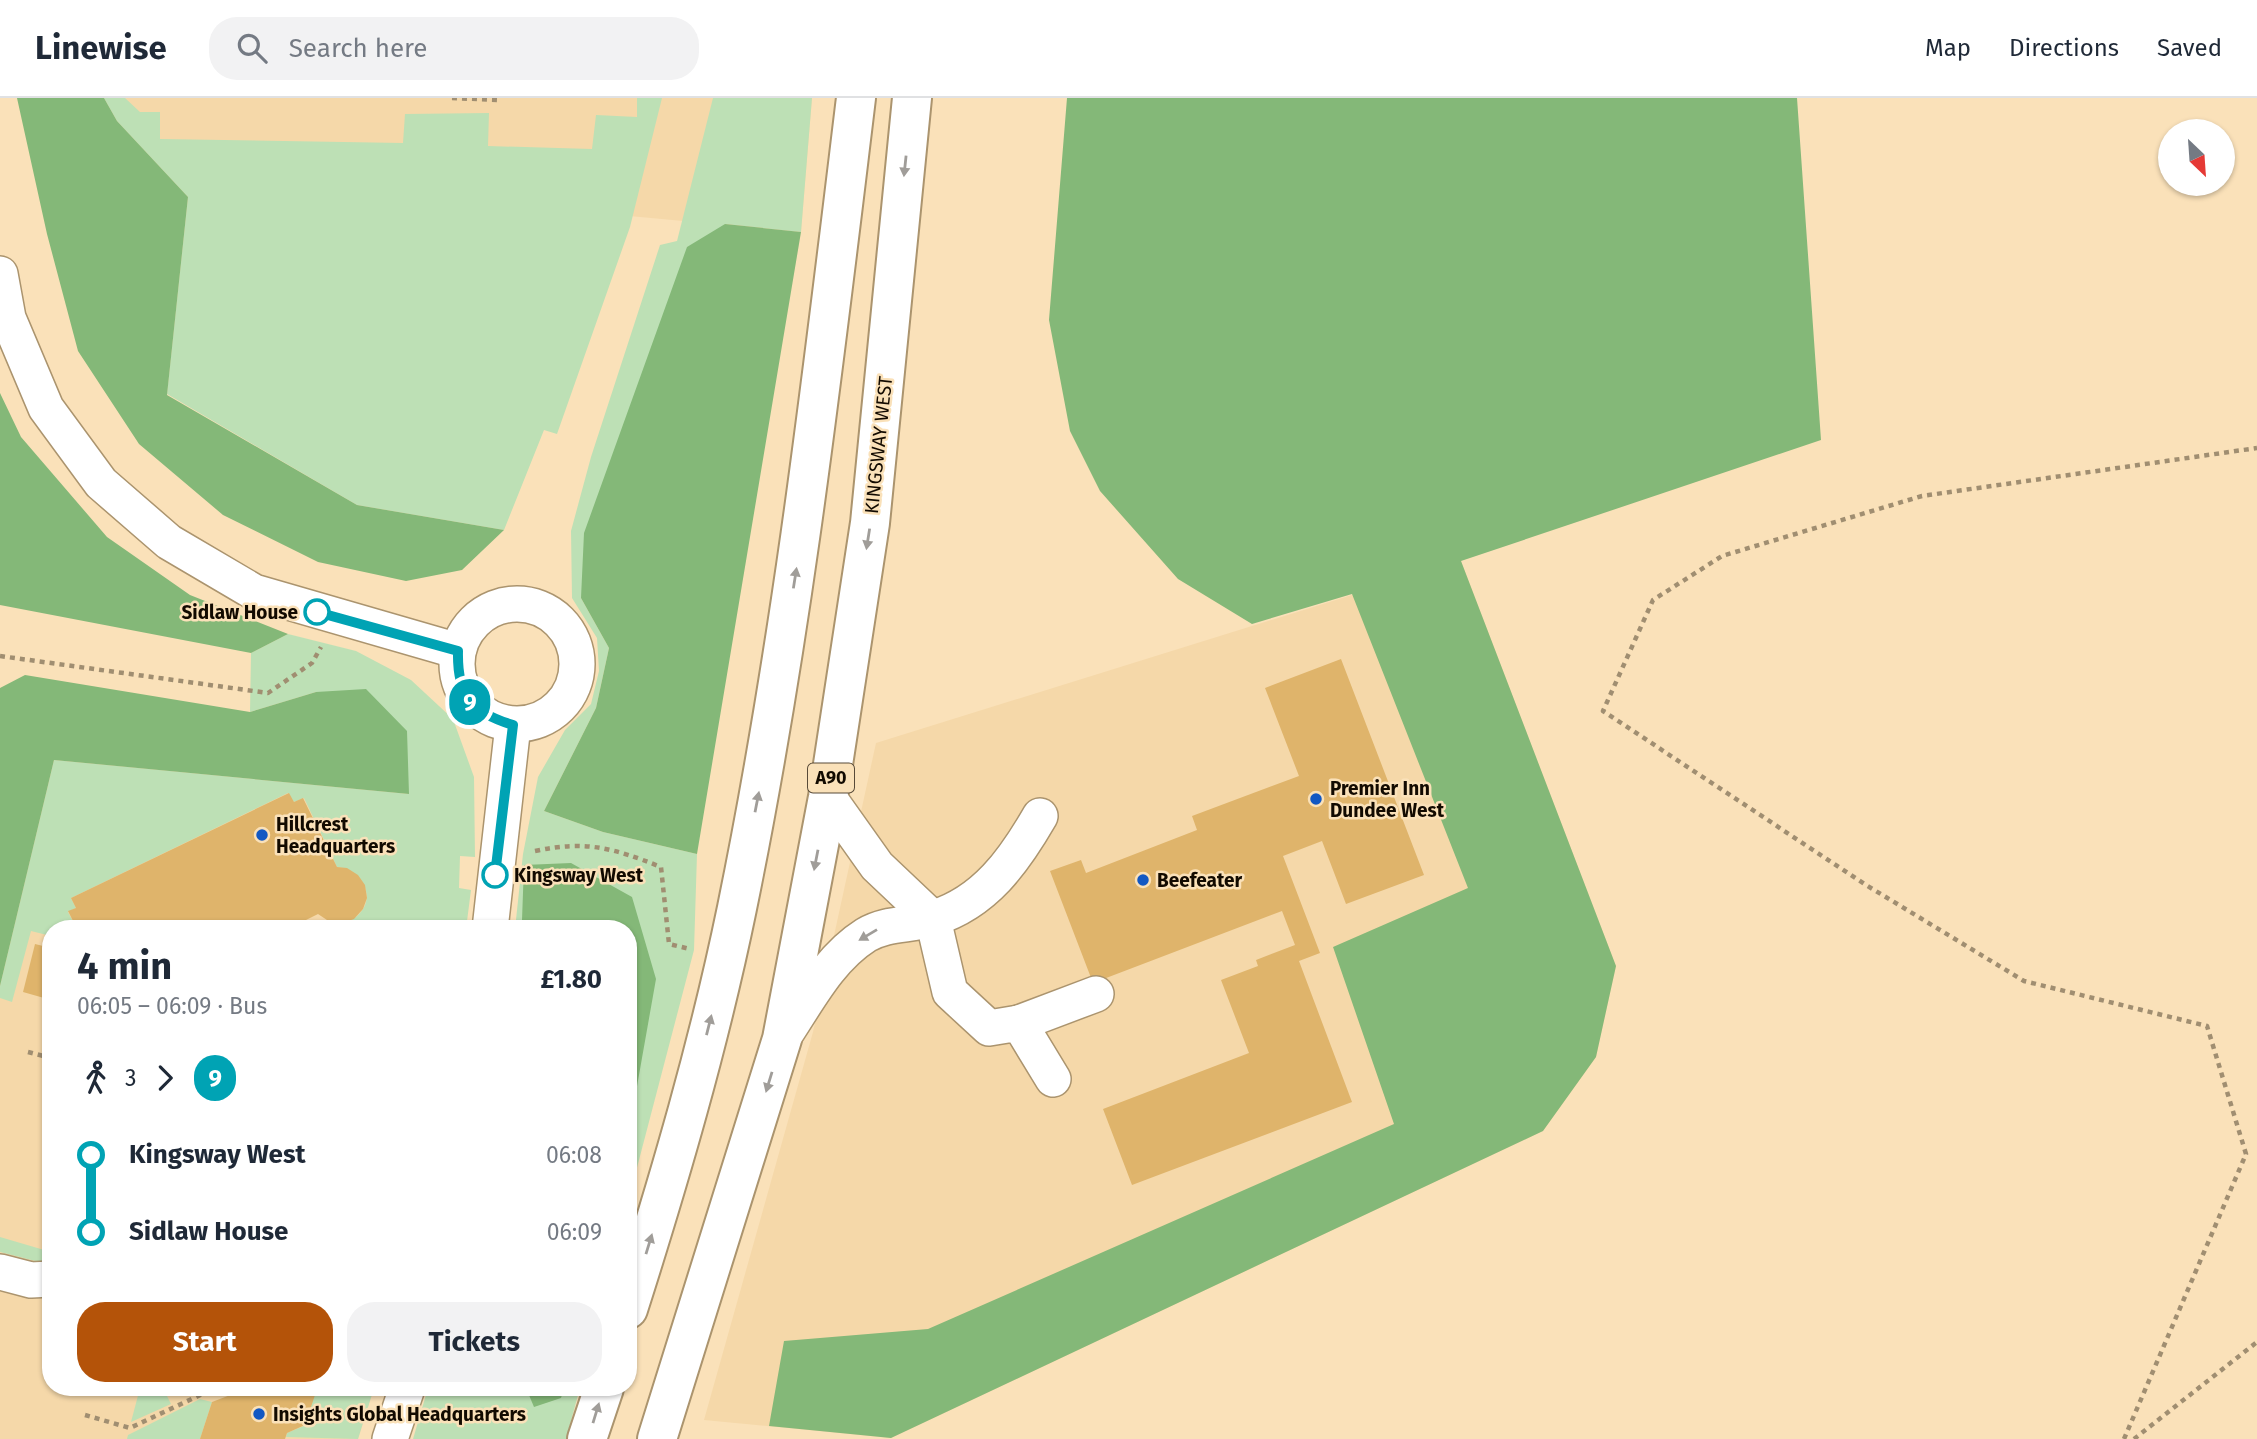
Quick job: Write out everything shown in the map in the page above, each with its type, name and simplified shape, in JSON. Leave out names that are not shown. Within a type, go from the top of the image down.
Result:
[{"type":"highway","points":[[637,1280],[680,1144],[737,910],[781,672],[803,530],[856,98]]},
{"type":"highway","name":"KINGSWAY WEST","points":[[657,1439],[782,1039],[828,797],[870,523],[912,98]]},
{"type":"highway","points":[[587,1439],[601,1396]]},
{"type":"street","points":[[0,274],[8,318],[46,408],[101,483],[169,542],[254,592],[338,619],[458,651]]},
{"type":"street","points":[[509,604],[534,605],[556,617],[572,637],[578,662],[574,687],[560,708],[549,715],[538,721],[513,725],[488,718],[468,701],[457,677],[458,651],[468,629],[486,612],[509,604]]},
{"type":"street","points":[[490,920],[513,725]]},
{"type":"street","points":[[828,797],[877,866],[933,919],[950,992],[989,1028],[1019,1023],[1096,994]]},
{"type":"street","points":[[782,1039],[838,956],[867,934],[886,925],[933,919],[973,900],[1016,858],[1040,816]]},
{"type":"street","points":[[1019,1023],[1053,1079]]},
{"type":"street","points":[[0,1272],[31,1280],[42,1279]]},
{"type":"street","points":[[390,1439],[404,1396]]},
{"type":"path","points":[[452,98],[498,100]]},
{"type":"path","points":[[2124,1439],[2246,1154],[2207,1027],[2024,981],[1866,885],[1603,711],[1653,600],[1722,556],[1922,496],[2257,448]]},
{"type":"path","points":[[0,656],[268,693],[312,663],[338,619]]},
{"type":"path","points":[[523,854],[569,844],[623,852],[661,867],[669,944],[694,950]]},
{"type":"path","points":[[28,1052],[42,1056]]},
{"type":"path","points":[[2134,1439],[2257,1342]]},
{"type":"path","points":[[85,1415],[130,1428],[198,1396]]},
{"type":"shaded area","points":[[104,98],[812,98],[801,232],[597,213],[188,197]]},
{"type":"shaded area","points":[[1461,561],[1616,966],[1596,1057],[1543,1131],[891,1438],[704,1420],[813,1032],[876,743]]},
{"type":"shaded area","points":[[54,760],[409,794],[444,920],[42,920],[42,1396],[371,1396],[358,1439],[0,1439],[0,986]]},
{"type":"green space","points":[[17,98],[104,98],[117,121],[188,197],[167,395],[357,505],[504,530],[462,570],[406,581],[318,562],[223,515],[139,444],[78,351],[47,234]]},
{"type":"green space","points":[[104,98],[125,98],[140,112],[160,112],[160,139],[403,143],[405,114],[489,113],[488,146],[592,149],[596,115],[637,117],[637,98],[662,98],[630,227],[557,434],[544,430],[504,530],[357,505],[167,394],[188,197],[117,121]]},
{"type":"green space","points":[[713,98],[812,98],[801,232],[725,224],[581,598],[609,648],[596,708],[544,811],[603,832],[697,854],[694,950],[637,1168],[637,920],[516,920],[523,854],[538,777],[565,730],[591,704],[599,671],[597,638],[572,598],[571,531],[591,457],[660,245],[677,241]]},
{"type":"green space","points":[[1067,98],[1797,98],[1821,440],[1461,561],[1616,966],[1596,1057],[1543,1131],[891,1438],[769,1426],[784,1341],[928,1329],[1394,1124],[1333,947],[1468,888],[1352,594],[1252,624],[1178,579],[1100,491],[1070,431],[1049,320]]},
{"type":"green space","points":[[725,224],[801,232],[697,854],[603,832],[544,811],[596,708],[609,648],[581,598],[584,533],[687,247]]},
{"type":"green space","points":[[0,393],[21,437],[107,537],[190,595],[288,634],[251,653],[0,605]]},
{"type":"green space","points":[[288,634],[356,651],[411,680],[453,719],[474,777],[475,857],[460,856],[459,888],[471,890],[467,920],[350,920],[363,909],[366,901],[364,886],[354,873],[337,867],[304,798],[294,802],[288,793],[71,898],[76,908],[68,912],[72,920],[42,920],[42,934],[31,931],[12,1002],[0,998],[0,986],[54,760],[409,794],[316,692],[250,712],[251,653]]},
{"type":"green space","points":[[25,675],[250,712],[316,692],[366,689],[407,731],[409,794],[54,760],[0,986],[0,688]]},
{"type":"green space","points":[[571,863],[632,897],[656,979],[637,1086],[637,920],[522,920],[524,865]]},
{"type":"green space","points":[[0,1237],[42,1249],[42,1263],[0,1252]]},
{"type":"green space","points":[[138,1396],[167,1396],[171,1404],[131,1422]]},
{"type":"green space","points":[[314,1396],[371,1396],[358,1439],[286,1437],[287,1433],[306,1425]]},
{"type":"green space","points":[[426,1396],[578,1396],[566,1439],[413,1439]]},
{"type":"green space","points":[[529,1396],[562,1396],[561,1398],[534,1407]]},
{"type":"green space","points":[[200,1399],[212,1402],[200,1439],[127,1439],[128,1435]]},
{"type":"building","points":[[1341,659],[1424,875],[1346,904],[1322,841],[1283,856],[1320,953],[1299,961],[1352,1102],[1132,1185],[1103,1109],[1249,1053],[1221,980],[1258,966],[1256,960],[1295,945],[1282,911],[1093,983],[1050,871],[1081,860],[1086,873],[1197,830],[1192,816],[1299,776],[1265,688]]},
{"type":"building","name":"Hillcrest Headquarters","points":[[289,793],[294,802],[303,798],[337,867],[347,868],[358,875],[365,885],[367,898],[363,909],[351,920],[327,920],[318,914],[306,920],[72,920],[68,911],[76,908],[71,898]]},
{"type":"building","points":[[35,944],[42,946],[42,997],[23,992]]},
{"type":"building","name":"Insights Global Headquarters","points":[[228,1396],[315,1396],[305,1425],[287,1433],[285,1439],[200,1439],[212,1402]]},
{"type":"bus line","name":"9","points":[[317,612],[458,651],[457,677],[468,701],[488,718],[513,725],[495,875]]},
{"type":"place","name":"Sidlaw House","points":[[317,612]]},
{"type":"place","name":"Premier Inn Dundee West","points":[[1316,799]]},
{"type":"place","name":"Hillcrest Headquarters","points":[[262,835]]},
{"type":"place","name":"Kingsway West","points":[[495,875]]},
{"type":"place","name":"Beefeater","points":[[1143,880]]},
{"type":"place","name":"Insights Global Headquarters","points":[[259,1414]]}]
